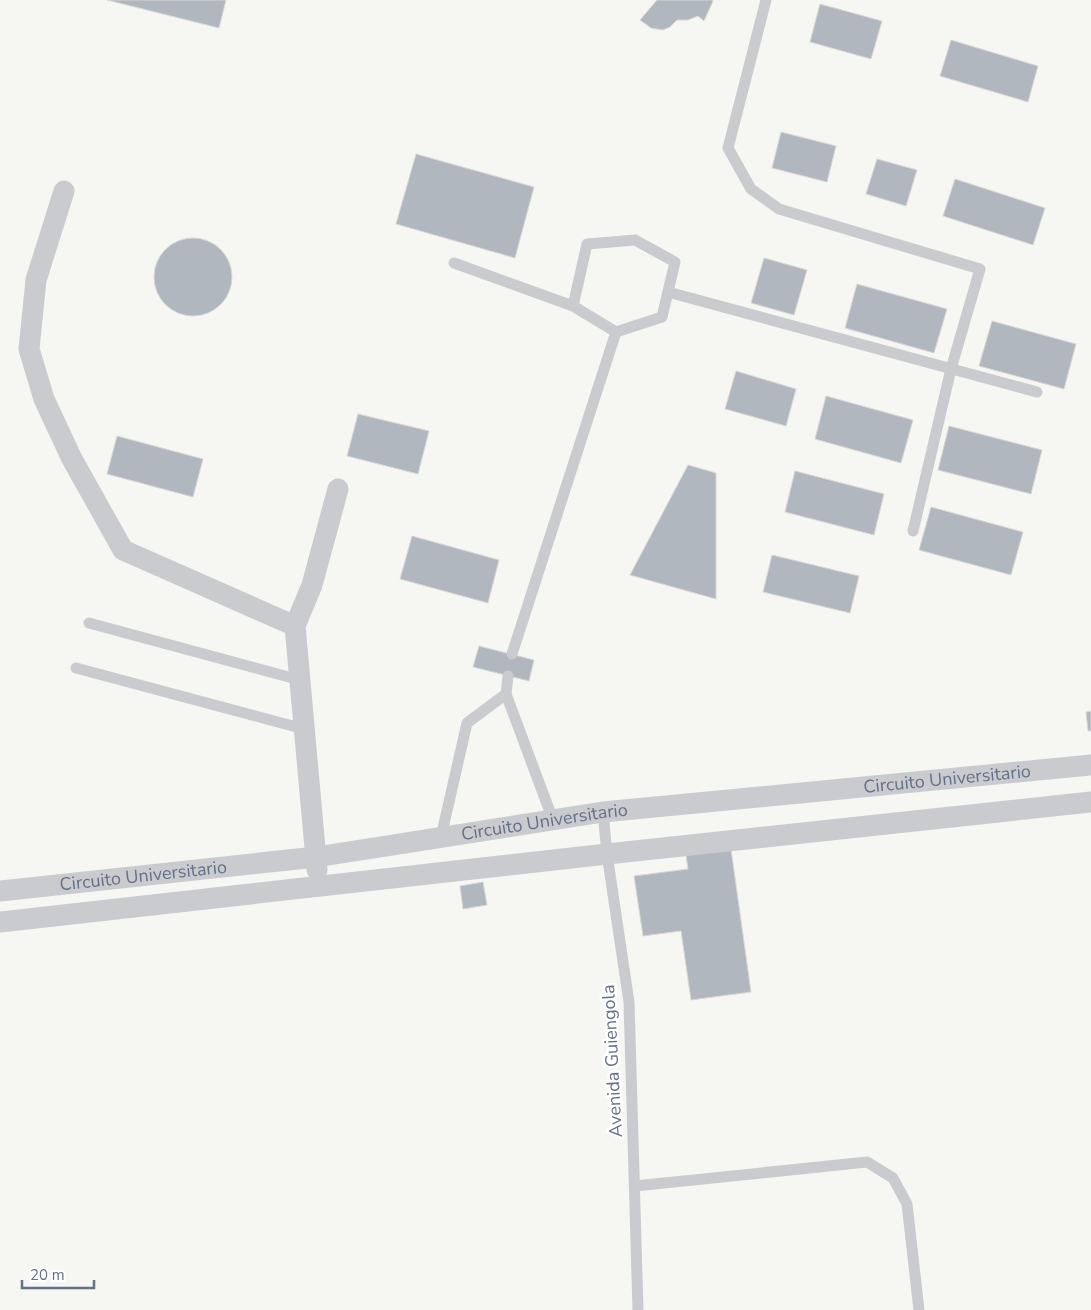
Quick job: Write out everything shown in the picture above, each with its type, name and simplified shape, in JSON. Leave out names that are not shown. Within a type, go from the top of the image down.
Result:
[{"type":"street","points":[[64,191],[36,280],[29,350],[44,399],[72,459],[123,550],[295,626]]},
{"type":"street","points":[[318,886],[295,626],[312,585],[338,489]]},
{"type":"street","name":"Circuito Universitario","points":[[0,890],[316,857],[603,812],[1091,765]]},
{"type":"street","name":"Circuito Universitario","points":[[0,922],[1091,802]]},
{"type":"lane","points":[[766,0],[728,148],[751,189],[779,209],[980,269],[951,369],[913,531]]},
{"type":"lane","points":[[454,263],[573,306],[616,332],[662,317],[675,262],[635,240],[587,244],[573,306]]},
{"type":"lane","points":[[668,292],[1037,392]]},
{"type":"lane","points":[[512,654],[616,332]]},
{"type":"lane","points":[[89,623],[300,680]]},
{"type":"lane","points":[[76,668],[304,729]]},
{"type":"lane","points":[[508,676],[506,694],[553,820]]},
{"type":"lane","points":[[441,837],[467,723],[506,694]]},
{"type":"lane","name":"Avenida Guiengola","points":[[603,812],[607,854],[630,1002],[638,1310]]},
{"type":"lane","points":[[635,1186],[867,1162],[893,1178],[907,1204],[920,1310]]},
{"type":"building","points":[[107,0],[226,0],[219,28]]},
{"type":"building","points":[[657,0],[713,1],[704,21],[698,16],[688,20],[677,20],[670,27],[663,30],[651,28],[640,20]]},
{"type":"building","points":[[820,4],[882,21],[871,59],[810,42]]},
{"type":"building","points":[[951,40],[1038,66],[1028,102],[940,76]]},
{"type":"building","points":[[781,132],[836,146],[827,182],[772,168]]},
{"type":"building","points":[[416,154],[534,187],[515,258],[396,224]]},
{"type":"building","points":[[877,159],[917,170],[906,206],[866,194]]},
{"type":"building","points":[[955,179],[1045,208],[1033,245],[943,216]]},
{"type":"building","points":[[193,238],[208,241],[220,250],[229,262],[232,277],[229,292],[220,304],[208,313],[193,316],[178,313],[166,304],[157,292],[154,277],[157,262],[166,250],[178,241]]},
{"type":"building","points":[[764,258],[807,270],[794,315],[751,303]]},
{"type":"building","points":[[857,284],[947,309],[934,353],[845,328]]},
{"type":"building","points":[[992,321],[1076,344],[1064,389],[979,366]]},
{"type":"building","points":[[736,371],[796,389],[786,426],[725,409]]},
{"type":"building","points":[[826,396],[913,420],[901,463],[815,439]]},
{"type":"building","points":[[358,414],[429,431],[418,474],[347,456]]},
{"type":"building","points":[[949,426],[1042,450],[1031,494],[938,470]]},
{"type":"building","points":[[117,436],[203,459],[193,497],[107,474]]},
{"type":"building","points":[[688,465],[716,473],[716,599],[630,575]]},
{"type":"building","points":[[795,471],[884,494],[874,535],[785,512]]},
{"type":"building","points":[[931,507],[1023,532],[1011,575],[919,550]]},
{"type":"building","points":[[412,536],[499,560],[488,603],[400,579]]},
{"type":"building","points":[[772,555],[859,576],[850,613],[763,592]]},
{"type":"building","points":[[479,646],[534,660],[529,681],[473,667]]},
{"type":"building","points":[[1091,711],[1091,731],[1088,731],[1086,712]]},
{"type":"building","points":[[730,842],[751,992],[691,1000],[681,931],[643,936],[634,876],[688,869],[685,848]]},
{"type":"building","points":[[483,882],[487,905],[463,909],[460,886]]}]
